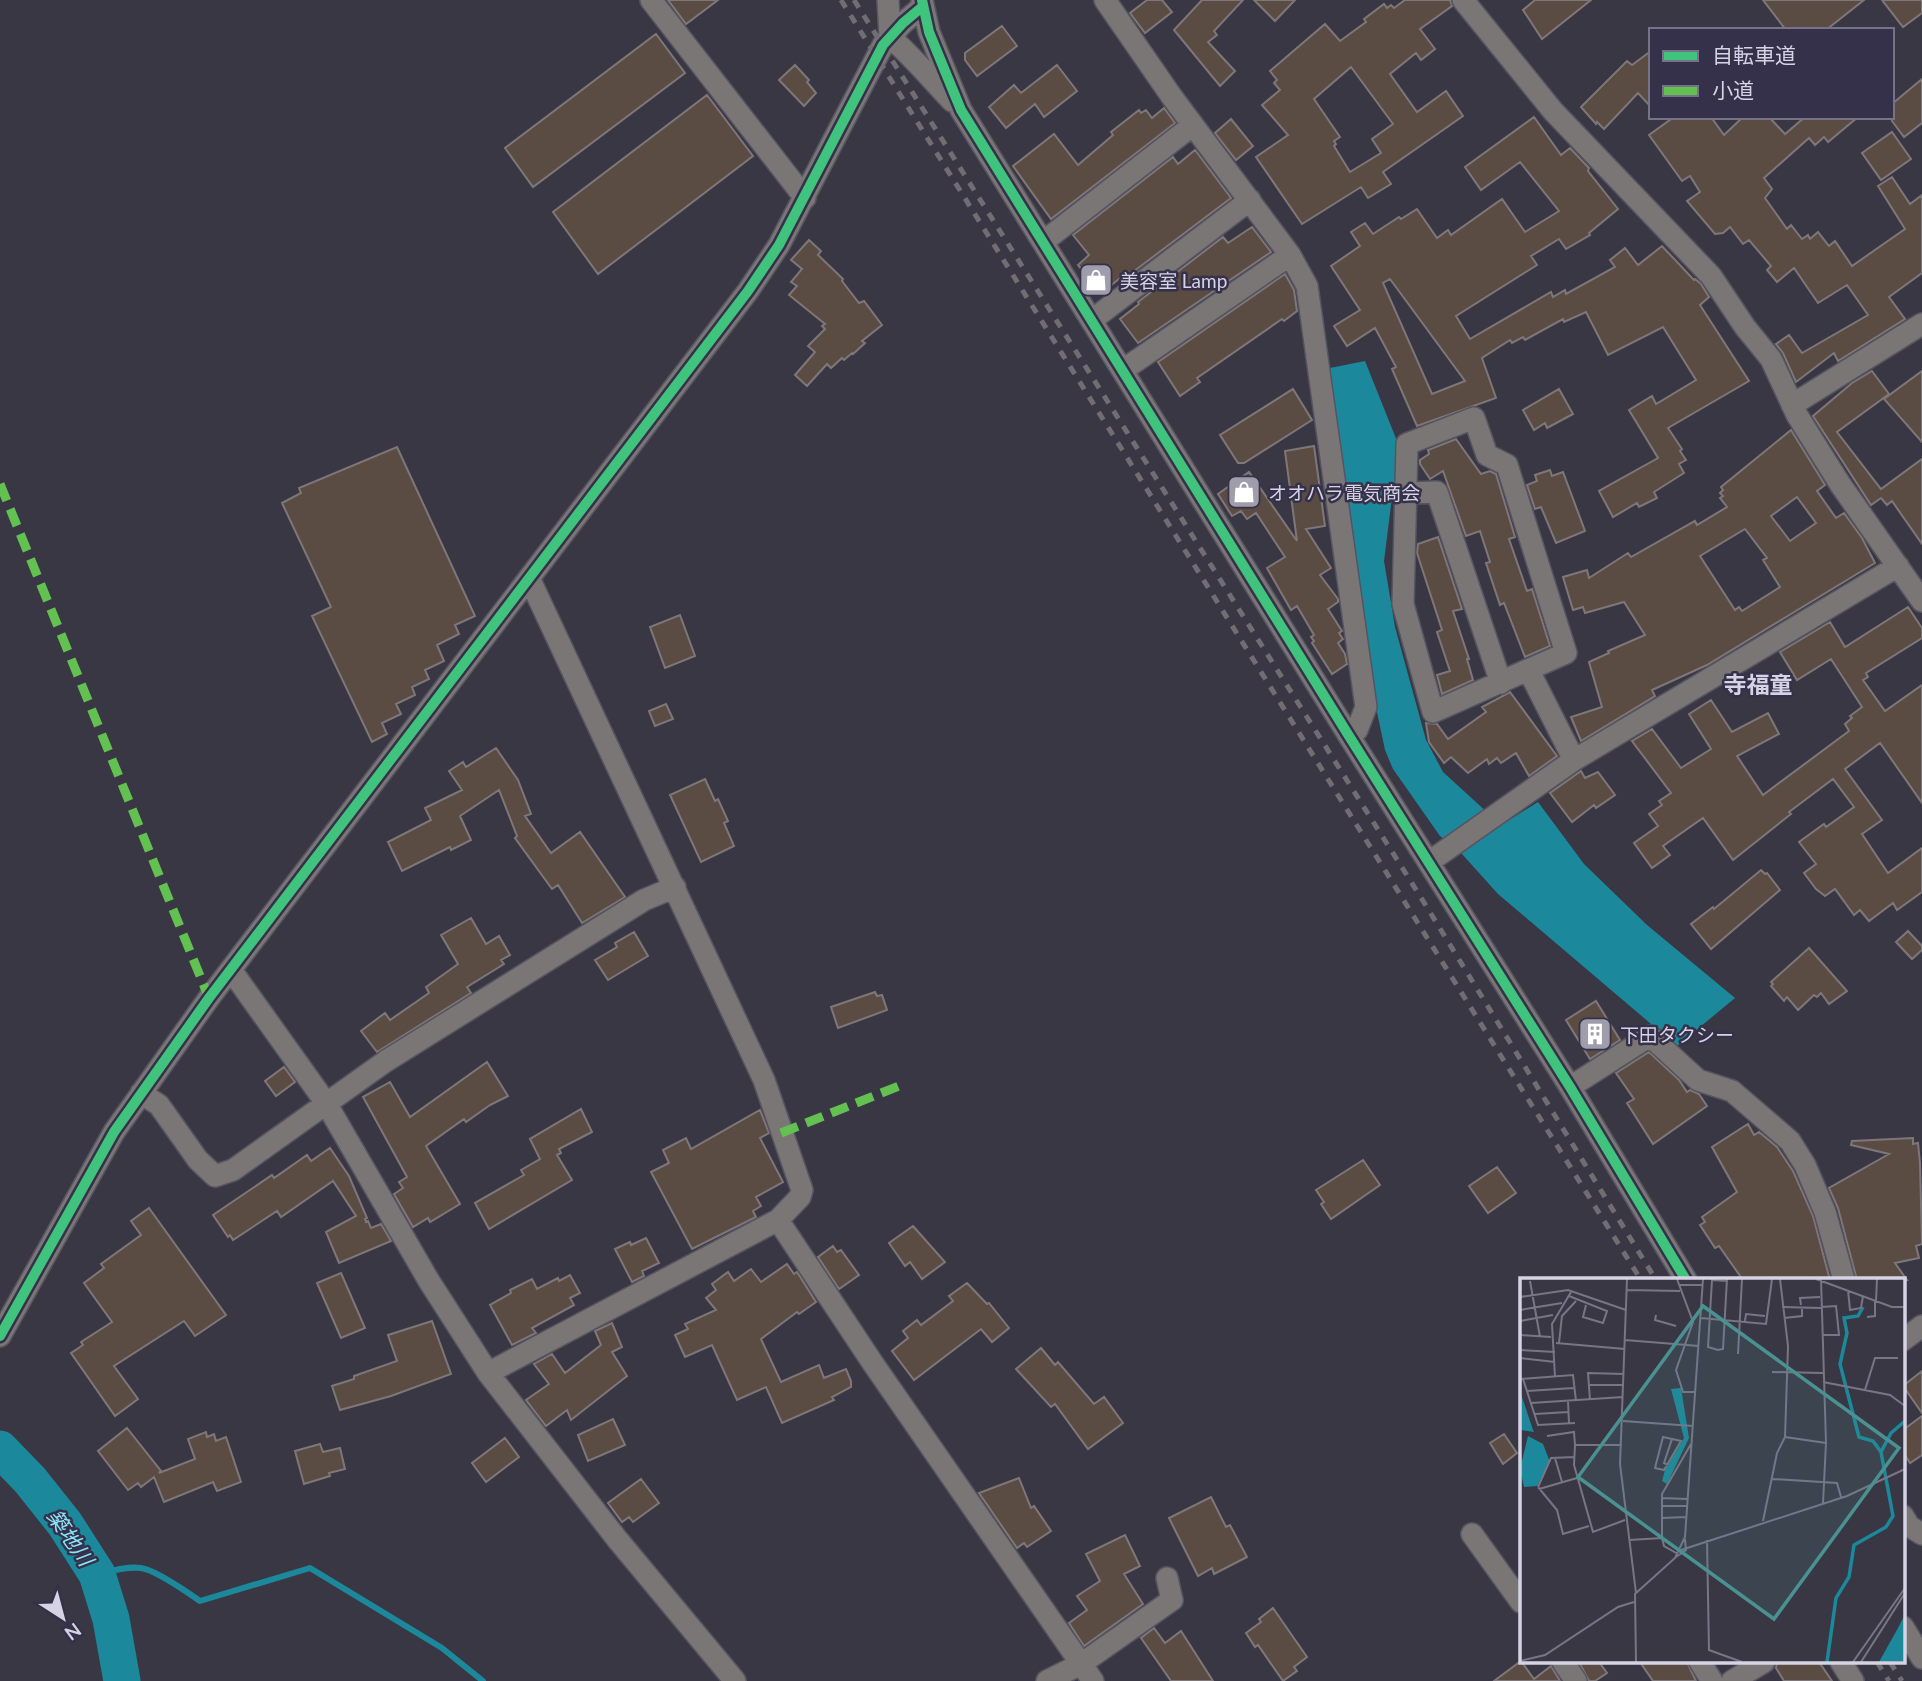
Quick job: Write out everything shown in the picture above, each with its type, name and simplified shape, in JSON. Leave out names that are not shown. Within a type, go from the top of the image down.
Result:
[{"type":"street","points":[[651,0],[805,198]]},
{"type":"street","points":[[888,0],[890,37],[913,57],[961,110]]},
{"type":"street","points":[[1105,0],[1290,256],[1307,286],[1366,707],[1357,730],[1349,736]]},
{"type":"street","points":[[1463,0],[1553,111],[1711,276],[1771,359],[1792,405],[1840,484],[1922,601]]},
{"type":"street","points":[[0,1336],[114,1132],[231,971],[748,291],[779,245],[805,198],[883,45],[922,4]]},
{"type":"street","points":[[922,4],[929,32],[961,110],[1570,1087],[1685,1278]]},
{"type":"street","points":[[1043,242],[1193,125]]},
{"type":"street","points":[[1092,320],[1250,200]]},
{"type":"street","points":[[1123,370],[1290,256]]},
{"type":"street","points":[[1792,405],[1922,324]]},
{"type":"street","points":[[1474,418],[1487,454],[1507,465],[1566,653],[1433,712],[1403,604],[1406,492],[1407,444],[1474,418]]},
{"type":"street","points":[[1406,492],[1437,492],[1501,683]]},
{"type":"street","points":[[1429,862],[1574,760],[1898,566]]},
{"type":"street","points":[[488,1373],[778,1220],[800,1197],[802,1191],[764,1080],[529,578]]},
{"type":"street","points":[[1529,671],[1574,760]]},
{"type":"street","points":[[141,1093],[159,1105],[198,1160],[215,1176],[233,1170],[386,1061],[644,900],[675,887]]},
{"type":"street","points":[[231,971],[326,1103],[429,1281],[488,1373],[617,1539],[735,1681]]},
{"type":"street","points":[[1570,1087],[1650,1036],[1698,1080],[1732,1091],[1790,1141],[1805,1165],[1825,1212],[1843,1278]]},
{"type":"street","points":[[778,1220],[872,1363],[1087,1673]]},
{"type":"street","points":[[1904,1339],[1922,1326]]},
{"type":"street","points":[[1904,1518],[1909,1526],[1922,1534]]},
{"type":"street","points":[[1472,1534],[1520,1601]]},
{"type":"street","points":[[1047,1681],[1087,1673],[1172,1600],[1167,1578]]},
{"type":"street","points":[[1904,1629],[1922,1658]]},
{"type":"street","points":[[1564,1664],[1576,1681]]},
{"type":"street","points":[[1701,1664],[1712,1681]]},
{"type":"street","points":[[1732,1681],[1762,1664]]},
{"type":"street","points":[[1842,1664],[1853,1681]]},
{"type":"water","points":[[1365,361],[1399,446],[1396,494],[1392,497],[1384,561],[1395,627],[1426,740],[1443,772],[1501,825],[1538,802],[1584,864],[1647,925],[1735,998],[1677,1046],[1498,894],[1462,854],[1440,836],[1393,769],[1385,750],[1366,660],[1333,393],[1325,369]]},
{"type":"building","points":[[668,0],[718,0],[686,24]]},
{"type":"building","points":[[1147,0],[1162,0],[1172,12],[1145,33],[1130,13]]},
{"type":"building","points":[[1202,0],[1243,0],[1214,31],[1217,35],[1208,42],[1235,71],[1220,86],[1174,30]]},
{"type":"building","points":[[1254,0],[1295,0],[1275,21]]},
{"type":"building","points":[[1405,0],[1450,0],[1452,6],[1420,29],[1435,49],[1421,60],[1416,53],[1390,74],[1417,112],[1446,91],[1463,116],[1383,172],[1391,184],[1368,198],[1361,187],[1302,224],[1256,157],[1288,135],[1262,105],[1280,90],[1270,71],[1325,24],[1340,41],[1366,22],[1364,19],[1384,4],[1387,8],[1391,5],[1394,8]],"holes":[[[1351,67],[1393,124],[1372,139],[1381,153],[1350,172],[1334,146],[1334,141],[1340,137],[1314,99]]]},
{"type":"building","points":[[1535,0],[1591,0],[1542,39],[1523,10]]},
{"type":"building","points":[[1763,0],[1864,0],[1829,28],[1784,28]]},
{"type":"building","points":[[1882,0],[1922,0],[1922,13],[1903,27]]},
{"type":"building","points":[[1002,26],[1017,46],[977,76],[965,60],[965,53]]},
{"type":"building","points":[[656,34],[685,73],[533,187],[505,148]]},
{"type":"building","points":[[1649,52],[1649,105],[1638,93],[1604,129],[1581,107],[1627,61],[1632,65]]},
{"type":"building","points":[[795,65],[809,80],[807,82],[816,93],[804,106],[779,80]]},
{"type":"building","points":[[1057,65],[1077,91],[1044,117],[1035,104],[1006,128],[989,107],[1014,85],[1021,93]]},
{"type":"building","points":[[1922,79],[1922,123],[1904,137],[1892,121],[1894,102]]},
{"type":"building","points":[[707,95],[753,156],[598,274],[553,212]]},
{"type":"building","points":[[1164,108],[1175,123],[1051,219],[1013,166],[1054,134],[1078,165],[1113,135],[1111,132],[1139,110],[1141,113],[1146,110],[1152,118]]},
{"type":"building","points":[[1534,117],[1561,155],[1570,148],[1589,168],[1588,171],[1618,209],[1589,233],[1590,235],[1566,249],[1559,239],[1531,256],[1537,265],[1456,316],[1470,339],[1551,292],[1553,297],[1565,290],[1566,294],[1615,267],[1610,260],[1625,248],[1638,265],[1662,246],[1701,284],[1709,297],[1700,305],[1749,381],[1668,428],[1686,460],[1679,464],[1684,473],[1654,492],[1657,498],[1639,507],[1637,503],[1613,517],[1599,491],[1658,458],[1629,410],[1652,396],[1656,404],[1696,380],[1663,327],[1608,355],[1586,312],[1564,322],[1563,319],[1525,340],[1523,337],[1512,343],[1510,340],[1482,358],[1496,398],[1417,426],[1392,369],[1396,367],[1375,328],[1347,346],[1334,326],[1360,310],[1331,266],[1360,246],[1351,232],[1365,223],[1373,234],[1417,209],[1437,238],[1448,230],[1451,235],[1502,199],[1525,232],[1559,211],[1520,162],[1481,190],[1465,167]],"holes":[[[1390,279],[1465,381],[1432,394],[1383,283]]]},
{"type":"building","points":[[1231,119],[1253,146],[1236,160],[1215,133]]},
{"type":"building","points":[[1671,119],[1712,119],[1724,135],[1741,119],[1771,119],[1785,134],[1803,119],[1856,119],[1828,142],[1824,137],[1815,145],[1809,138],[1764,178],[1772,189],[1765,198],[1787,229],[1791,225],[1802,239],[1808,235],[1810,239],[1818,232],[1829,246],[1835,241],[1852,266],[1905,229],[1878,186],[1892,177],[1910,204],[1922,195],[1922,273],[1889,297],[1905,319],[1838,361],[1834,353],[1796,382],[1776,344],[1789,335],[1802,353],[1868,315],[1847,285],[1818,303],[1794,268],[1777,282],[1767,270],[1771,266],[1749,240],[1743,244],[1730,227],[1723,233],[1715,234],[1687,201],[1700,192],[1690,176],[1682,181],[1649,135]]},
{"type":"building","points":[[1892,132],[1911,159],[1881,180],[1862,153]]},
{"type":"building","points":[[1195,150],[1231,198],[1121,281],[1119,279],[1101,293],[1078,265],[1089,255],[1073,235],[1173,157],[1178,164]]},
{"type":"building","points":[[1252,227],[1271,252],[1138,343],[1120,319],[1223,237],[1228,243]]},
{"type":"building","points":[[809,240],[821,251],[818,255],[843,279],[859,303],[864,301],[882,325],[862,341],[865,343],[853,354],[844,360],[842,358],[831,368],[827,364],[807,386],[795,375],[815,352],[808,346],[825,329],[822,326],[825,324],[789,295],[797,286],[791,282],[802,269],[791,260]]},
{"type":"building","points":[[1285,274],[1294,290],[1297,311],[1197,378],[1200,382],[1180,396],[1158,362]]},
{"type":"building","points":[[1872,371],[1889,394],[1837,432],[1881,489],[1922,459],[1922,544],[1892,501],[1887,505],[1881,498],[1871,505],[1813,416],[1852,383]]},
{"type":"building","points":[[1922,371],[1922,442],[1884,399]]},
{"type":"building","points":[[1293,389],[1312,420],[1244,463],[1238,463],[1220,435]]},
{"type":"building","points":[[1559,389],[1573,414],[1547,428],[1545,423],[1534,430],[1523,410]]},
{"type":"building","points":[[1791,430],[1825,485],[1817,491],[1836,518],[1844,513],[1862,538],[1875,563],[1707,665],[1652,690],[1655,696],[1581,741],[1571,717],[1602,707],[1589,662],[1645,635],[1624,602],[1585,613],[1583,607],[1573,610],[1563,577],[1587,570],[1589,578],[1628,553],[1631,557],[1695,521],[1697,525],[1727,507],[1720,498],[1723,496],[1720,493],[1723,490],[1721,487]],"holes":[[[1797,497],[1816,523],[1790,541],[1771,516]],[[1745,529],[1767,558],[1763,560],[1780,587],[1742,611],[1739,607],[1735,610],[1700,556]]]},
{"type":"building","points":[[1456,439],[1481,474],[1490,471],[1496,474],[1515,537],[1509,539],[1527,591],[1532,589],[1550,646],[1525,657],[1504,603],[1500,605],[1486,563],[1490,562],[1480,531],[1466,536],[1443,471],[1430,479],[1420,464],[1420,460],[1429,454],[1428,450]]},
{"type":"building","points":[[1314,446],[1325,526],[1306,529],[1331,568],[1320,575],[1338,599],[1338,602],[1328,609],[1342,631],[1339,633],[1343,639],[1338,643],[1345,654],[1347,664],[1332,674],[1312,643],[1314,641],[1311,637],[1314,635],[1297,606],[1291,610],[1267,568],[1285,557],[1256,513],[1247,519],[1241,511],[1232,516],[1218,494],[1249,472],[1297,541],[1285,451]]},
{"type":"building","points":[[397,447],[475,616],[455,625],[459,634],[437,645],[444,661],[425,670],[429,679],[412,687],[415,695],[396,704],[401,714],[382,723],[387,734],[372,742],[312,616],[331,607],[282,503],[301,493],[299,488]]},
{"type":"building","points":[[1550,470],[1552,476],[1563,472],[1585,531],[1556,543],[1541,507],[1535,509],[1527,485],[1537,481],[1535,475]]},
{"type":"building","points":[[1438,537],[1462,609],[1453,611],[1473,680],[1442,694],[1437,675],[1450,671],[1437,632],[1442,630],[1417,553],[1418,544]]},
{"type":"building","points":[[1908,607],[1922,628],[1922,638],[1866,673],[1868,677],[1863,680],[1885,711],[1922,685],[1922,803],[1880,743],[1845,769],[1882,820],[1862,834],[1888,873],[1922,848],[1922,892],[1897,910],[1893,903],[1869,921],[1860,910],[1854,915],[1835,889],[1825,896],[1816,889],[1804,873],[1816,864],[1799,842],[1854,807],[1833,779],[1733,860],[1703,818],[1663,846],[1670,855],[1652,868],[1634,843],[1658,826],[1649,814],[1662,805],[1659,801],[1671,793],[1632,741],[1652,729],[1681,768],[1711,749],[1689,714],[1711,700],[1732,732],[1768,713],[1779,734],[1737,756],[1763,795],[1849,731],[1845,724],[1852,718],[1850,716],[1862,707],[1831,659],[1797,680],[1780,652],[1830,622],[1845,647]]},
{"type":"building","points":[[680,615],[695,656],[665,668],[650,627]]},
{"type":"building","points":[[1510,692],[1557,756],[1529,776],[1516,753],[1501,763],[1497,758],[1489,764],[1487,759],[1468,773],[1451,757],[1444,763],[1429,742],[1426,723],[1437,724],[1448,739],[1486,712],[1482,707]]},
{"type":"building","points":[[666,704],[673,719],[655,726],[649,711]]},
{"type":"building","points":[[496,748],[518,780],[531,814],[525,816],[551,853],[580,832],[625,897],[582,923],[558,885],[552,889],[515,838],[517,836],[499,790],[460,816],[471,840],[451,850],[450,847],[402,871],[388,842],[431,820],[425,808],[462,790],[449,771],[463,762],[466,767]]},
{"type":"building","points":[[1581,771],[1585,778],[1598,772],[1615,795],[1596,808],[1594,805],[1572,822],[1550,793]]},
{"type":"building","points":[[705,779],[728,821],[724,823],[734,846],[701,862],[670,795]]},
{"type":"building","points":[[1761,870],[1767,873],[1780,890],[1711,949],[1691,924],[1713,907],[1714,909]]},
{"type":"building","points":[[471,918],[486,944],[499,936],[510,955],[501,960],[504,964],[467,987],[471,993],[377,1052],[361,1031],[385,1013],[390,1020],[429,993],[426,987],[458,964],[441,935]]},
{"type":"building","points":[[1908,931],[1922,946],[1922,950],[1912,959],[1896,942]]},
{"type":"building","points":[[634,932],[648,956],[608,980],[595,960],[617,947],[615,943]]},
{"type":"building","points":[[1809,948],[1847,991],[1829,1004],[1821,993],[1817,997],[1814,995],[1798,1010],[1787,997],[1784,1001],[1771,986],[1771,982]]},
{"type":"building","points":[[875,992],[877,996],[882,995],[887,1010],[838,1028],[831,1007]]},
{"type":"building","name":"下田タクシー","points":[[1596,1001],[1620,1040],[1590,1059],[1566,1020]]},
{"type":"building","points":[[1649,1052],[1679,1080],[1687,1092],[1690,1090],[1699,1094],[1707,1106],[1653,1144],[1627,1103],[1634,1099],[1616,1073]]},
{"type":"building","points":[[487,1062],[508,1096],[466,1122],[464,1119],[426,1146],[460,1204],[430,1222],[428,1218],[413,1227],[394,1194],[403,1188],[399,1182],[407,1177],[363,1097],[390,1082],[410,1117]]},
{"type":"building","points":[[284,1067],[295,1082],[276,1096],[265,1081]]},
{"type":"building","points":[[581,1109],[592,1132],[559,1149],[561,1153],[557,1155],[572,1180],[489,1229],[475,1203],[524,1175],[521,1170],[540,1159],[530,1139]]},
{"type":"building","points":[[760,1110],[769,1133],[760,1138],[783,1182],[756,1197],[761,1206],[753,1211],[756,1217],[692,1249],[651,1172],[669,1163],[663,1150],[686,1138],[691,1149]]},
{"type":"building","points":[[1748,1124],[1754,1135],[1759,1132],[1777,1147],[1793,1171],[1813,1216],[1829,1278],[1742,1278],[1719,1246],[1715,1248],[1700,1225],[1705,1222],[1702,1217],[1737,1192],[1712,1147]]},
{"type":"building","points":[[1913,1138],[1913,1144],[1918,1143],[1922,1244],[1916,1246],[1919,1258],[1895,1263],[1907,1280],[1856,1278],[1838,1208],[1829,1188],[1889,1154],[1851,1145],[1852,1141]]},
{"type":"building","points":[[330,1148],[349,1176],[367,1218],[366,1222],[368,1221],[371,1228],[381,1224],[391,1241],[339,1263],[326,1232],[356,1216],[333,1181],[281,1217],[277,1211],[233,1240],[230,1235],[228,1237],[213,1215],[272,1175],[274,1178],[307,1155],[311,1161]]},
{"type":"building","points":[[1363,1160],[1380,1185],[1331,1219],[1316,1190]]},
{"type":"building","points":[[1497,1167],[1516,1193],[1488,1213],[1469,1186]]},
{"type":"building","points":[[149,1208],[226,1315],[195,1336],[184,1321],[114,1366],[138,1399],[115,1416],[71,1353],[83,1345],[81,1342],[112,1322],[84,1283],[104,1268],[101,1264],[141,1235],[131,1221]]},
{"type":"building","points":[[913,1226],[945,1262],[922,1279],[910,1262],[905,1266],[889,1243]]},
{"type":"building","points":[[646,1238],[659,1263],[642,1271],[644,1276],[632,1282],[615,1249]]},
{"type":"building","points":[[833,1246],[837,1252],[841,1250],[859,1275],[839,1289],[818,1257]]},
{"type":"building","points":[[787,1264],[794,1274],[797,1272],[816,1302],[799,1314],[797,1312],[761,1339],[781,1382],[819,1365],[824,1378],[846,1369],[851,1387],[832,1397],[834,1400],[782,1423],[766,1387],[737,1400],[712,1345],[685,1357],[675,1335],[688,1329],[685,1324],[716,1310],[706,1298],[716,1290],[712,1284],[728,1272],[734,1281],[751,1269],[761,1282]]},
{"type":"building","points":[[341,1273],[365,1328],[341,1338],[317,1283]]},
{"type":"building","points":[[570,1275],[580,1293],[570,1298],[574,1305],[532,1328],[536,1333],[512,1345],[490,1305],[511,1293],[510,1290],[532,1279],[537,1289]]},
{"type":"building","points":[[967,1283],[989,1303],[1009,1328],[992,1342],[981,1329],[914,1380],[892,1351],[908,1338],[903,1331],[917,1320],[921,1325],[953,1301],[949,1296]]},
{"type":"building","points":[[432,1321],[451,1374],[391,1396],[340,1410],[332,1386],[397,1361],[388,1335]]},
{"type":"building","points":[[612,1323],[622,1347],[612,1352],[627,1376],[571,1420],[567,1410],[546,1426],[526,1400],[549,1384],[534,1364],[552,1354],[565,1373],[601,1345],[595,1331]]},
{"type":"building","points":[[1041,1348],[1055,1365],[1058,1362],[1094,1404],[1104,1397],[1123,1423],[1088,1449],[1055,1404],[1051,1407],[1016,1369]]},
{"type":"building","points":[[1922,1371],[1922,1413],[1904,1387]]},
{"type":"building","points":[[1922,1416],[1922,1455],[1910,1463],[1904,1454],[1904,1429]]},
{"type":"building","points":[[613,1419],[625,1445],[588,1461],[578,1435]]},
{"type":"building","points":[[127,1428],[161,1471],[159,1473],[195,1459],[188,1439],[206,1432],[207,1437],[214,1434],[216,1441],[226,1437],[241,1482],[217,1491],[213,1482],[164,1502],[154,1477],[141,1487],[138,1483],[128,1490],[98,1451]]},
{"type":"building","points":[[1504,1434],[1517,1453],[1503,1464],[1490,1443]]},
{"type":"building","points":[[505,1438],[519,1457],[486,1482],[472,1463]]},
{"type":"building","points":[[320,1444],[323,1452],[340,1448],[345,1469],[304,1484],[295,1451]]},
{"type":"building","points":[[1019,1478],[1031,1508],[1034,1506],[1051,1531],[1027,1547],[1024,1543],[1017,1548],[979,1493]]},
{"type":"building","points":[[641,1479],[659,1503],[633,1522],[629,1517],[622,1522],[608,1503]]},
{"type":"building","points":[[1211,1497],[1226,1527],[1230,1525],[1247,1557],[1214,1574],[1212,1568],[1198,1576],[1169,1518]]},
{"type":"building","points":[[1125,1535],[1140,1566],[1124,1574],[1143,1604],[1084,1646],[1069,1623],[1087,1610],[1077,1596],[1100,1581],[1086,1554]]},
{"type":"building","points":[[1273,1608],[1307,1657],[1294,1667],[1297,1671],[1283,1681],[1258,1645],[1255,1647],[1246,1633],[1261,1622],[1259,1619]]},
{"type":"building","points":[[1154,1628],[1165,1643],[1181,1631],[1213,1681],[1171,1681],[1141,1638]]},
{"type":"building","points":[[1520,1662],[1534,1679],[1551,1666],[1560,1681],[1494,1681]]},
{"type":"building","points":[[1580,1664],[1600,1664],[1607,1673],[1595,1681],[1589,1681]]},
{"type":"building","points":[[1641,1664],[1688,1664],[1696,1681],[1653,1681]]},
{"type":"building","points":[[1777,1664],[1820,1664],[1832,1681],[1784,1681],[1776,1668]]},
{"type":"waterway","name":"築地川","points":[[0,1449],[30,1480],[65,1524],[97,1574],[111,1619],[122,1681]]},
{"type":"waterway","points":[[97,1574],[141,1568],[155,1573],[200,1601],[310,1568],[442,1648],[483,1681]]},
{"type":"railway","points":[[841,0],[1640,1278]]},
{"type":"railway","points":[[854,0],[1420,896],[1655,1278]]},
{"type":"railway","points":[[1878,1664],[1889,1681]]},
{"type":"railway","points":[[1891,1664],[1902,1681]]},
{"type":"marked path","points":[[0,484],[209,998]]},
{"type":"marked path","points":[[781,1133],[904,1084]]},
{"type":"cycle path","points":[[922,0],[929,32],[961,110],[1570,1087],[1685,1278]]},
{"type":"cycle path","points":[[0,1336],[114,1132],[209,998],[748,291],[779,245],[883,45],[922,7]]},
{"type":"place","name":"美容室 Lamp","points":[[1096,280]]},
{"type":"place","name":"オオハラ電気商会","points":[[1244,492]]},
{"type":"place","name":"下田タクシー","points":[[1595,1034]]},
{"type":"district","name":"寺福童","points":[[1758,684]]}]
